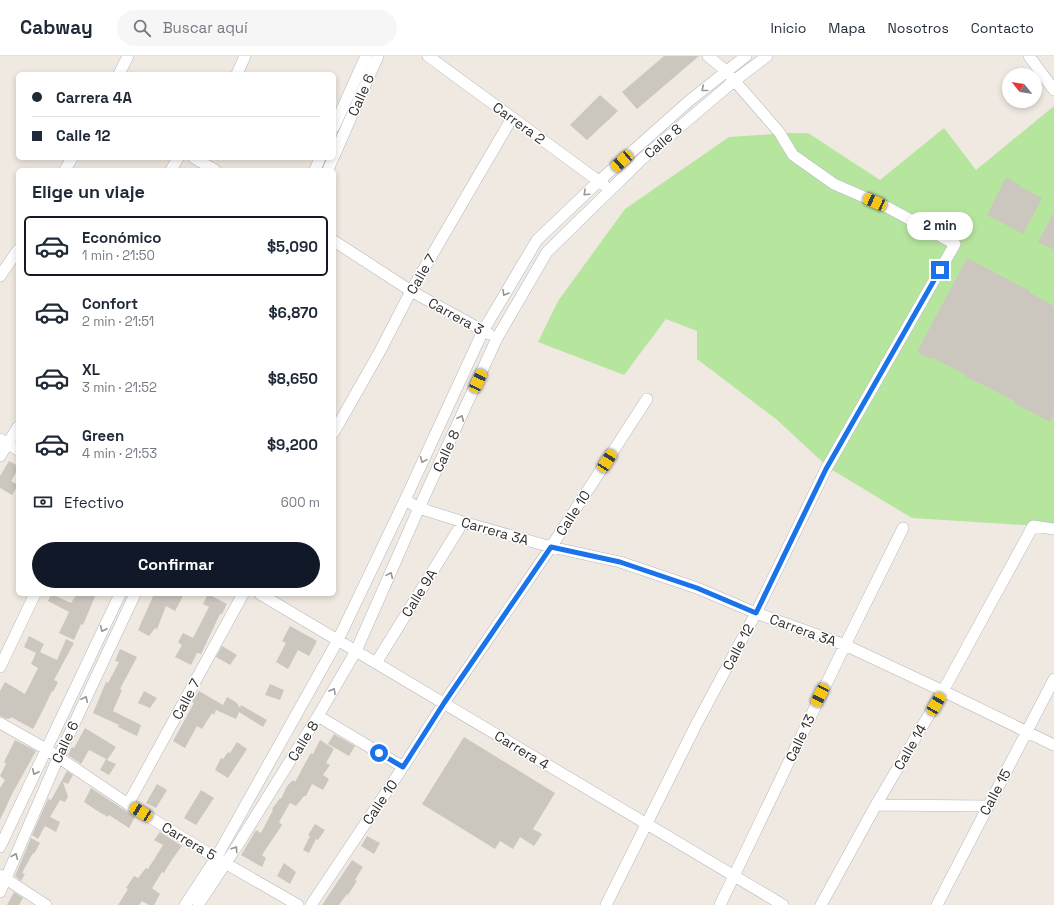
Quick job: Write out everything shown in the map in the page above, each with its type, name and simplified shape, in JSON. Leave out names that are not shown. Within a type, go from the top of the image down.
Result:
[{"type":"street","points":[[120,72],[128,56]]},
{"type":"street","points":[[238,72],[245,56]]},
{"type":"street","name":"Calle 6","points":[[336,123],[366,56]]},
{"type":"street","name":"Calle 6","points":[[336,152],[378,56]]},
{"type":"street","name":"Carrera 2","points":[[428,56],[599,181],[610,191]]},
{"type":"street","points":[[708,56],[726,71],[734,81]]},
{"type":"street","name":"Calle 8","points":[[198,905],[338,640],[483,331],[536,240],[599,181],[689,101],[746,56]]},
{"type":"street","name":"Calle 8","points":[[185,905],[221,861],[318,716],[356,651],[419,508],[497,338],[547,252],[642,159],[734,81],[767,56]]},
{"type":"street","points":[[1029,56],[1054,90]]},
{"type":"street","name":"Calle 12","points":[[606,905],[697,723],[756,613],[826,469],[955,244],[888,207],[834,184],[793,154],[779,132],[734,81]]},
{"type":"street","name":"Calle 7","points":[[336,428],[379,353],[411,291],[512,118]]},
{"type":"street","points":[[199,160],[213,168]]},
{"type":"street","name":"Carrera 3","points":[[336,242],[411,291],[497,338]]},
{"type":"street","points":[[0,276],[16,253]]},
{"type":"street","name":"Calle 10","points":[[311,905],[444,703],[551,547],[647,399]]},
{"type":"street","points":[[0,456],[4,442],[16,429]]},
{"type":"street","points":[[4,442],[16,449]]},
{"type":"street","name":"Carrera 3A","points":[[405,500],[419,508],[463,522],[551,547],[620,562],[697,588],[756,613],[844,645],[1054,745]]},
{"type":"street","name":"Calle 9A","points":[[376,663],[463,522]]},
{"type":"street","name":"Calle 14","points":[[821,905],[876,805],[943,691],[1033,526],[1054,529]]},
{"type":"street","name":"Calle 13","points":[[720,905],[844,645],[903,528]]},
{"type":"street","points":[[0,668],[34,596]]},
{"type":"street","name":"Calle 6","points":[[0,847],[119,596]]},
{"type":"street","name":"Calle 6","points":[[0,892],[3,877],[133,596]]},
{"type":"street","name":"Calle 7","points":[[128,804],[241,596]]},
{"type":"street","name":"Carrera 4","points":[[263,596],[784,905]]},
{"type":"street","name":"Calle 15","points":[[937,905],[1054,678]]},
{"type":"street","points":[[318,716],[403,767]]},
{"type":"street","name":"Carrera 5","points":[[0,723],[46,749],[128,804],[221,861],[298,905]]},
{"type":"street","points":[[876,805],[988,806]]},
{"type":"street","points":[[3,877],[46,905]]},
{"type":"green space","points":[[1054,106],[1054,527],[912,518],[829,468],[776,419],[697,359],[697,331],[666,319],[624,375],[538,342],[558,301],[625,209],[729,137],[808,133],[880,180],[944,128],[976,170]]},
{"type":"building","points":[[664,56],[699,56],[637,109],[622,92]]},
{"type":"building","points":[[600,95],[618,111],[587,140],[570,125]]},
{"type":"building","points":[[1006,177],[1020,185],[1019,186],[1042,198],[1023,234],[987,215]]},
{"type":"building","points":[[1054,212],[1054,250],[1038,242]]},
{"type":"building","points":[[967,258],[1030,291],[1030,293],[1054,306],[1054,414],[1050,422],[932,357],[931,359],[917,352]]},
{"type":"building","points":[[9,461],[16,465],[16,472],[11,481],[16,484],[16,488],[12,495],[0,488],[0,476]]},
{"type":"building","points":[[50,596],[55,596],[71,603],[76,596],[95,596],[83,625],[81,624],[74,640],[59,633],[69,612],[48,601]]},
{"type":"building","points":[[153,596],[183,596],[175,611],[166,606],[157,629],[155,628],[149,636],[138,630]]},
{"type":"building","points":[[207,596],[212,596],[227,604],[222,614],[220,614],[201,654],[197,653],[191,665],[175,657],[182,645],[178,642],[183,633],[193,638],[209,607],[203,604]]},
{"type":"building","points":[[290,626],[317,641],[309,656],[298,650],[288,669],[276,662],[286,643],[282,641]]},
{"type":"building","points":[[29,636],[44,644],[40,652],[57,660],[66,639],[74,643],[54,680],[58,682],[33,729],[11,717],[10,719],[7,719],[0,716],[0,691],[5,682],[25,694],[38,668],[31,664],[36,653],[24,647]]},
{"type":"building","points":[[222,646],[237,655],[230,665],[216,657]]},
{"type":"building","points":[[120,649],[137,657],[120,689],[122,690],[113,711],[141,725],[137,736],[118,727],[119,725],[93,713],[106,682],[108,683],[119,662],[115,661]]},
{"type":"building","points":[[270,684],[284,690],[280,700],[265,695]]},
{"type":"building","points":[[144,691],[157,698],[150,708],[138,703]]},
{"type":"building","points":[[199,691],[223,705],[227,697],[236,702],[240,708],[241,705],[267,720],[263,727],[239,712],[236,719],[216,710],[214,715],[212,713],[202,729],[197,726],[185,748],[173,741]]},
{"type":"building","points":[[85,728],[116,747],[107,760],[116,764],[109,775],[100,770],[106,759],[89,750],[81,764],[68,755],[72,747],[74,748]]},
{"type":"building","points":[[334,734],[355,746],[349,756],[328,744]]},
{"type":"building","points":[[464,737],[555,793],[533,829],[542,834],[534,846],[520,837],[513,849],[500,841],[495,849],[422,804]]},
{"type":"building","points":[[15,740],[36,751],[12,794],[0,820],[0,788],[5,780],[0,776],[6,764],[4,762]]},
{"type":"building","points":[[320,740],[334,749],[326,763],[330,765],[323,775],[329,779],[323,790],[312,784],[306,796],[304,796],[296,806],[290,803],[279,822],[282,825],[262,855],[266,858],[262,867],[241,855],[256,830],[261,833],[273,810],[272,809],[280,798],[281,799],[287,786],[293,780],[295,782]]},
{"type":"building","points":[[237,742],[247,749],[228,778],[215,770],[221,758],[223,759],[228,752],[230,753]]},
{"type":"building","points":[[67,771],[73,775],[68,784],[63,782],[68,797],[65,802],[60,800],[50,817],[60,822],[56,832],[45,826],[38,839],[32,835],[48,799],[51,800]]},
{"type":"building","points":[[157,784],[167,790],[156,808],[146,803]]},
{"type":"building","points":[[91,788],[135,817],[129,828],[109,815],[108,817],[84,802]]},
{"type":"building","points":[[201,790],[214,798],[196,825],[184,818]]},
{"type":"building","points":[[315,824],[325,830],[318,840],[316,839],[309,853],[303,850],[310,836],[308,835]]},
{"type":"building","points":[[160,832],[182,846],[152,888],[160,894],[154,905],[149,905],[142,901],[139,905],[118,905],[128,889],[126,888],[134,876],[138,878],[146,868],[148,869],[163,845],[154,840]]},
{"type":"building","points":[[367,836],[380,843],[374,854],[361,846]]},
{"type":"building","points":[[31,838],[40,843],[22,873],[25,874],[21,881],[15,876]]},
{"type":"building","points":[[352,860],[363,867],[355,880],[357,881],[348,895],[347,894],[339,905],[322,905]]},
{"type":"building","points":[[284,863],[296,872],[290,884],[277,876]]},
{"type":"building","points":[[14,892],[23,898],[19,905],[7,905]]},
{"type":"route","points":[[379,753],[403,767],[444,703],[551,547],[620,562],[697,588],[756,613],[826,469],[940,270]]}]
